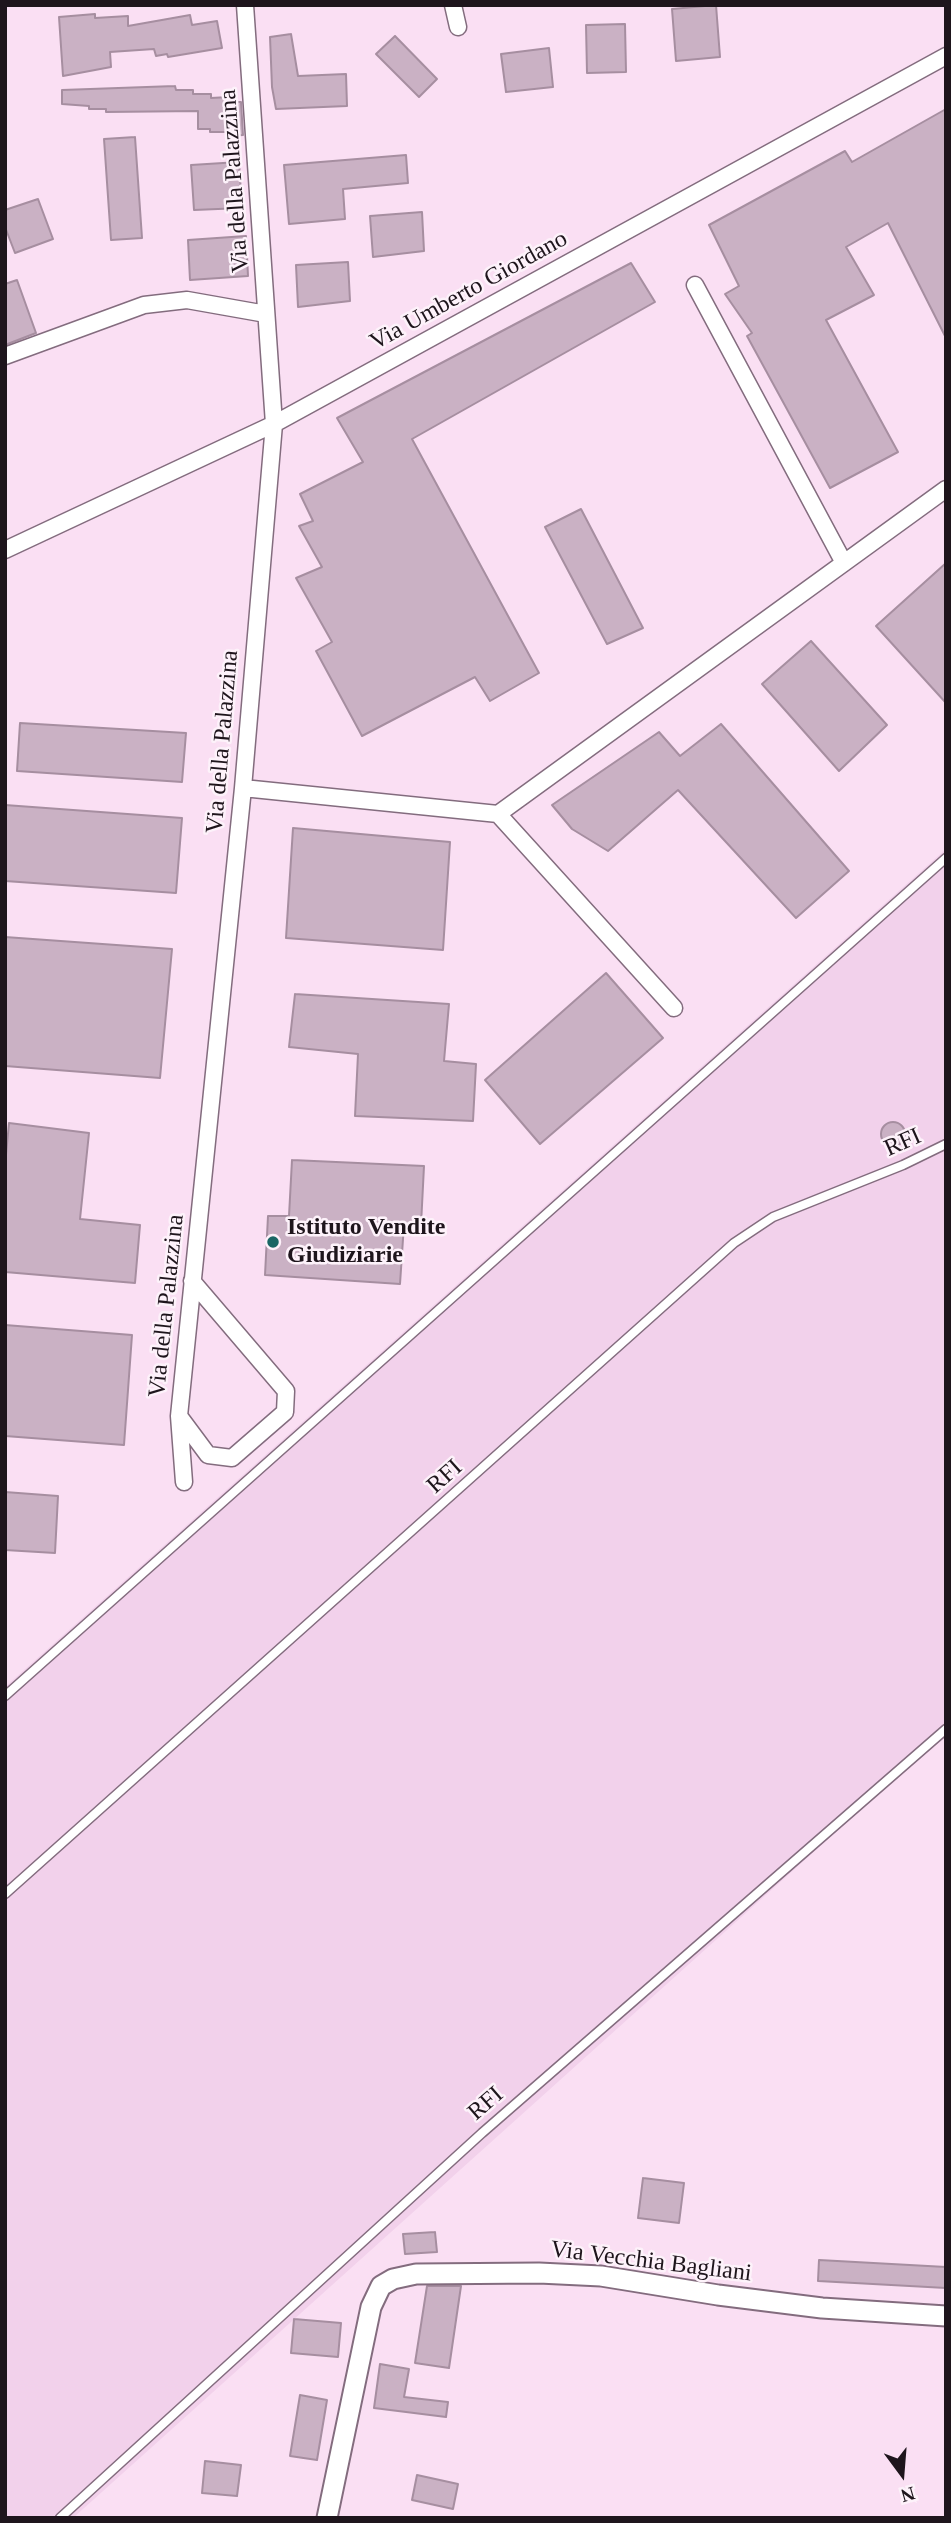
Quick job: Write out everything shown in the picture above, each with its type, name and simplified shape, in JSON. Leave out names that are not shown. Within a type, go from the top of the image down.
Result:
[{"type":"street","name":"Via della Palazzina","points":[[184,1482],[178,1416],[243,788],[274,424],[246,5]]},
{"type":"street","points":[[453,5],[458,27]]},
{"type":"street","name":"Via Umberto Giordano","points":[[5,550],[274,424],[946,56]]},
{"type":"street","points":[[695,285],[844,563]]},
{"type":"street","points":[[5,356],[144,305],[187,300],[266,314]]},
{"type":"street","points":[[243,788],[498,814],[946,489]]},
{"type":"street","points":[[498,814],[674,1008]]},
{"type":"street","points":[[178,1416],[208,1455],[232,1458],[285,1412],[286,1391],[192,1281]]},
{"type":"street","name":"Via Vecchia Bagliani","points":[[327,2518],[372,2307],[381,2286],[393,2279],[416,2274],[539,2273],[601,2276],[822,2308],[946,2316]]},
{"type":"lane","points":[[5,1696],[946,858]]},
{"type":"lane","name":"RFI","points":[[5,1894],[734,1243],[773,1217],[903,1165],[946,1144]]},
{"type":"lane","name":"RFI","points":[[60,2518],[482,2133],[946,1729]]},
{"type":"shaded area","points":[[946,849],[946,1733],[73,2518],[5,2518],[5,1687]]},
{"type":"building","points":[[716,5],[720,57],[676,61],[672,9]]},
{"type":"building","points":[[95,14],[95,18],[128,16],[128,26],[190,15],[192,25],[217,21],[222,48],[168,57],[167,54],[156,56],[154,49],[110,52],[111,67],[63,76],[59,17]]},
{"type":"building","points":[[625,24],[626,72],[587,73],[586,25]]},
{"type":"building","points":[[291,34],[298,76],[346,74],[347,106],[276,109],[272,87],[270,37]]},
{"type":"building","points":[[395,36],[437,79],[419,97],[376,54]]},
{"type":"building","points":[[549,48],[553,87],[506,92],[501,54]]},
{"type":"building","points":[[175,86],[176,90],[193,90],[193,94],[211,94],[211,98],[229,97],[229,102],[241,102],[243,135],[228,136],[228,132],[198,129],[198,111],[106,112],[106,109],[62,104],[62,90]]},
{"type":"building","points":[[946,109],[946,338],[888,223],[846,247],[874,295],[826,320],[898,452],[830,488],[747,336],[752,333],[725,294],[739,286],[709,225],[845,151],[852,162]]},
{"type":"building","points":[[135,137],[142,238],[111,240],[104,139]]},
{"type":"building","points":[[406,155],[408,183],[343,189],[345,219],[289,224],[284,165]]},
{"type":"building","points":[[239,162],[242,208],[194,210],[191,165]]},
{"type":"building","points":[[38,199],[53,239],[15,253],[5,227],[5,210]]},
{"type":"building","points":[[422,212],[424,251],[373,257],[370,216]]},
{"type":"building","points":[[246,236],[248,276],[190,280],[188,240]]},
{"type":"building","points":[[348,262],[350,301],[298,307],[296,265]]},
{"type":"building","points":[[631,263],[655,302],[412,439],[539,673],[490,701],[475,677],[362,736],[316,651],[332,642],[296,578],[322,567],[299,526],[313,521],[300,494],[363,462],[337,418]]},
{"type":"building","points":[[17,280],[36,333],[5,345],[5,284]]},
{"type":"building","points":[[581,509],[643,628],[607,644],[545,527]]},
{"type":"building","points":[[946,563],[946,703],[876,626]]},
{"type":"building","points":[[811,641],[887,725],[839,771],[762,684]]},
{"type":"building","points":[[20,723],[186,733],[182,782],[17,771]]},
{"type":"building","points":[[721,724],[849,871],[796,918],[678,790],[608,851],[572,829],[552,805],[659,732],[680,756]]},
{"type":"building","points":[[5,805],[182,818],[176,893],[5,881]]},
{"type":"building","points":[[293,828],[450,842],[443,950],[286,938]]},
{"type":"building","points":[[5,937],[172,949],[160,1078],[5,1066]]},
{"type":"building","points":[[606,973],[663,1038],[540,1144],[485,1080]]},
{"type":"building","points":[[295,994],[449,1004],[444,1061],[476,1064],[473,1121],[355,1116],[358,1054],[289,1047]]},
{"type":"building","points":[[893,1122],[904,1129],[905,1134],[898,1145],[893,1146],[882,1139],[881,1134],[888,1123]]},
{"type":"building","points":[[9,1123],[89,1133],[80,1219],[140,1225],[135,1283],[5,1272],[5,1165]]},
{"type":"building","points":[[292,1160],[424,1166],[421,1225],[404,1224],[400,1284],[265,1275],[268,1216],[289,1216]]},
{"type":"building","points":[[5,1325],[132,1335],[124,1445],[5,1436]]},
{"type":"building","points":[[5,1492],[58,1496],[55,1553],[5,1550]]},
{"type":"building","points":[[643,2178],[684,2183],[679,2223],[638,2218]]},
{"type":"building","points":[[435,2232],[437,2252],[405,2254],[403,2234]]},
{"type":"building","points":[[819,2260],[946,2267],[946,2288],[818,2281]]},
{"type":"building","points":[[427,2286],[461,2286],[449,2368],[415,2363]]},
{"type":"building","points":[[294,2319],[341,2323],[338,2357],[291,2353]]},
{"type":"building","points":[[380,2364],[409,2369],[404,2397],[448,2402],[446,2417],[374,2408]]},
{"type":"building","points":[[300,2395],[327,2400],[317,2460],[290,2456]]},
{"type":"building","points":[[205,2461],[241,2465],[237,2496],[202,2493]]},
{"type":"building","points":[[417,2475],[458,2484],[453,2509],[412,2500]]},
{"type":"place","name":"Istituto Vendite Giudiziarie","points":[[273,1242]]}]
